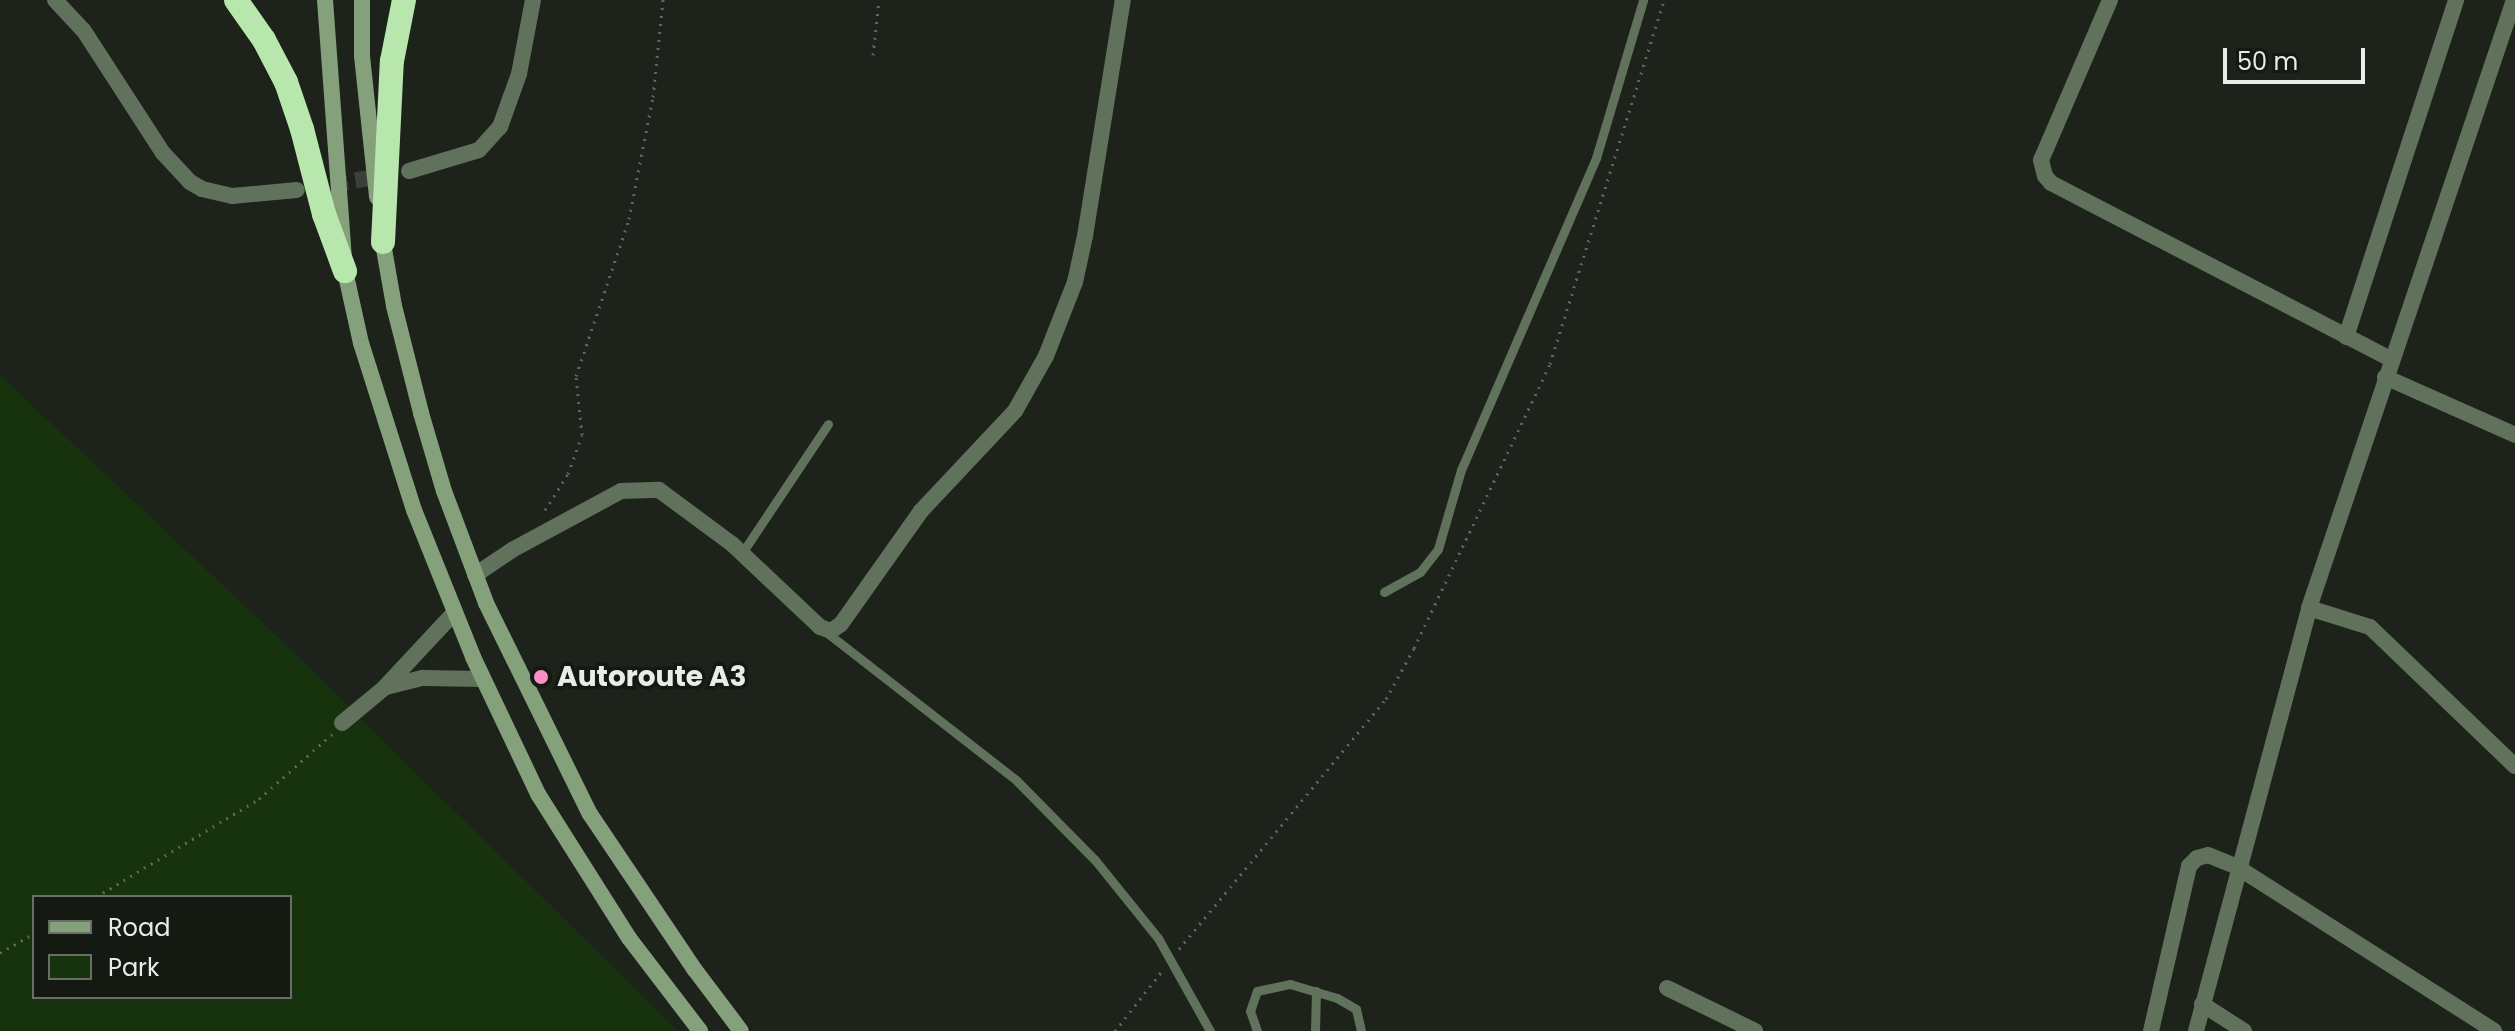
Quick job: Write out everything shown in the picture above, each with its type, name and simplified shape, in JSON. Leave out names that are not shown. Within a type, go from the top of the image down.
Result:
[{"type":"highway","points":[[236,0],[264,40],[286,82],[324,214],[345,271]]},
{"type":"highway","points":[[383,242],[392,61],[404,0]]},
{"type":"main road","points":[[325,0],[345,271],[361,343],[399,464],[454,613],[538,794],[629,938],[700,1031]]},
{"type":"main road","points":[[362,0],[362,56],[383,242],[394,306],[444,491],[475,575],[527,692],[590,814],[686,958],[741,1031]]},
{"type":"street","points":[[55,0],[84,31],[163,153],[190,182],[232,196],[297,190]]},
{"type":"street","points":[[409,171],[479,150],[500,127],[519,74],[533,0]]},
{"type":"street","points":[[475,575],[512,550],[621,491],[659,490],[742,553],[820,627],[831,631],[841,624],[921,511],[1015,411],[1046,356],[1075,282],[1082,251],[1123,0]]},
{"type":"street","points":[[2110,0],[2041,160],[2045,176],[2391,359]]},
{"type":"street","points":[[2346,337],[2456,0]]},
{"type":"street","points":[[2196,1031],[2237,867],[2309,608],[2514,0]]},
{"type":"street","points":[[2385,377],[2515,435]]},
{"type":"street","points":[[2309,608],[2370,627],[2515,766]]},
{"type":"street","points":[[342,723],[384,688],[454,613]]},
{"type":"street","points":[[384,688],[423,678],[483,679]]},
{"type":"street","points":[[2151,1031],[2189,866],[2197,858],[2208,855],[2237,867],[2494,1031]]},
{"type":"street","points":[[1667,988],[1755,1031]]},
{"type":"street","points":[[2202,1004],[2244,1031]]},
{"type":"lane","points":[[1384,592],[1420,572],[1438,549],[1461,470],[1596,158],[1643,0]]},
{"type":"lane","points":[[742,553],[828,424]]},
{"type":"lane","points":[[820,627],[1016,780],[1095,860],[1158,938],[1210,1031]]},
{"type":"lane","points":[[1257,1031],[1250,1011],[1257,991],[1290,984],[1316,991],[1356,1009],[1361,1031]]},
{"type":"lane","points":[[1315,1031],[1316,991]]},
{"type":"path","points":[[537,522],[568,474],[582,435],[576,376],[629,219],[653,97],[663,0]]},
{"type":"path","points":[[873,55],[879,0]]},
{"type":"path","points":[[99,895],[259,799],[289,776],[342,723]]},
{"type":"path","points":[[0,953],[32,934]]},
{"type":"green space","points":[[0,375],[281,640],[678,1031],[0,1031]]},
{"type":"tunnel","points":[[308,188],[388,175]]},
{"type":"place","name":"Autoroute A3","points":[[541,677]]}]
